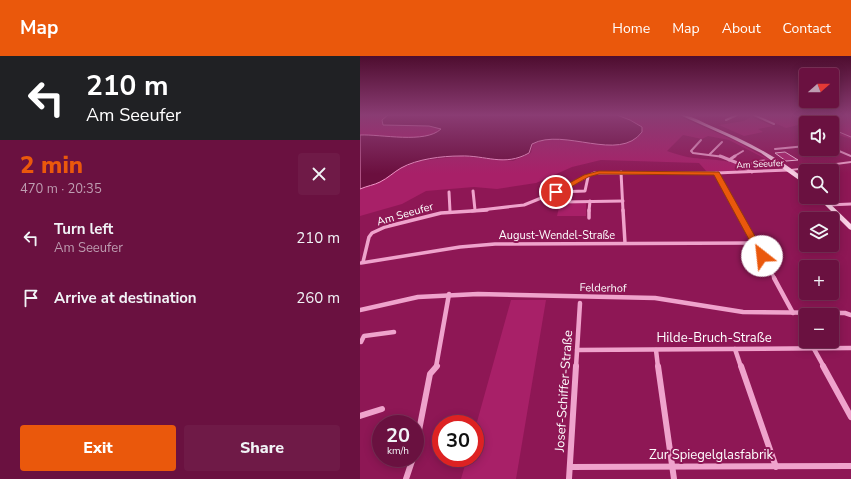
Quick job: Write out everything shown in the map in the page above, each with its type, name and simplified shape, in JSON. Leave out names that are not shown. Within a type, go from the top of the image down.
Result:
[{"type":"main road","points":[[727,135],[748,144],[791,170],[799,177]]},
{"type":"main road","points":[[828,205],[851,228]]},
{"type":"street","points":[[701,140],[691,151],[693,154],[709,155],[729,160],[746,166],[752,172]]},
{"type":"street","points":[[709,155],[722,142]]},
{"type":"street","points":[[775,149],[799,147]]},
{"type":"street","points":[[729,160],[743,151]]},
{"type":"street","points":[[839,151],[851,156]]},
{"type":"street","points":[[746,166],[755,162],[764,161]]},
{"type":"street","points":[[791,170],[851,162]]},
{"type":"street","name":"Am Seeufer","points":[[361,262],[369,237],[378,230],[427,215],[450,211],[517,206],[552,194],[586,176],[599,172],[716,173],[791,170]]},
{"type":"street","points":[[621,172],[625,243]]},
{"type":"street","points":[[716,173],[793,313]]},
{"type":"street","name":"Am Seeufer","points":[[556,192],[585,192],[588,177],[586,176]]},
{"type":"street","points":[[546,181],[552,194],[562,202],[622,201]]},
{"type":"street","points":[[473,191],[475,210]]},
{"type":"street","name":"Am Seeufer","points":[[449,192],[450,211]]},
{"type":"street","points":[[589,218],[590,201]]},
{"type":"street","points":[[828,205],[851,204]]},
{"type":"street","name":"August-Wendel-Straße","points":[[361,262],[460,247],[495,244],[755,243]]},
{"type":"street","points":[[422,415],[430,374],[437,366],[449,294]]},
{"type":"street","name":"Felderhof","points":[[360,310],[418,297],[449,294],[655,298],[743,312],[849,313]]},
{"type":"street","name":"Josef-Schiffer-Straße","points":[[569,479],[580,303]]},
{"type":"street","points":[[360,344],[364,336],[394,332]]},
{"type":"street","name":"Hilde-Bruch-Straße","points":[[578,350],[851,348]]},
{"type":"street","points":[[735,349],[776,467]]},
{"type":"street","points":[[814,349],[851,417]]},
{"type":"street","points":[[656,350],[674,479]]},
{"type":"street","points":[[360,416],[377,412],[382,409]]},
{"type":"street","name":"Zur Spiegelglasfabrik","points":[[570,467],[672,468],[851,466]]},
{"type":"street","points":[[406,479],[411,467]]},
{"type":"shaded area","points":[[360,135],[431,135],[414,137]]},
{"type":"shaded area","points":[[360,135],[402,137],[431,135],[639,135],[632,141],[620,145],[606,145],[559,139],[545,140],[532,144],[529,153],[520,157],[503,160],[460,156],[414,162],[398,170],[380,182],[360,189]]},
{"type":"shaded area","points":[[625,135],[722,135],[770,160],[766,161],[764,158],[729,140],[708,136],[702,139],[683,135],[667,151],[691,158],[730,162],[743,166],[749,170],[707,172],[699,163],[601,160],[572,167],[536,183],[497,189],[474,187],[426,191],[402,204],[360,216],[360,189],[380,182],[401,168],[420,161],[461,156],[513,161],[531,153],[533,144],[540,141],[558,139],[621,145]]},
{"type":"shaded area","points":[[839,135],[839,135],[851,135],[851,139]]},
{"type":"shaded area","points":[[560,203],[586,203],[586,216],[557,216]]},
{"type":"shaded area","points":[[511,300],[546,300],[516,479],[461,479],[464,467],[484,467],[484,415],[479,415]]},
{"type":"building","points":[[785,152],[798,160],[786,161],[775,153]]},
{"type":"waterway","points":[[846,135],[851,137]]},
{"type":"route","points":[[556,192],[586,176],[599,172],[716,173],[762,256]]}]
